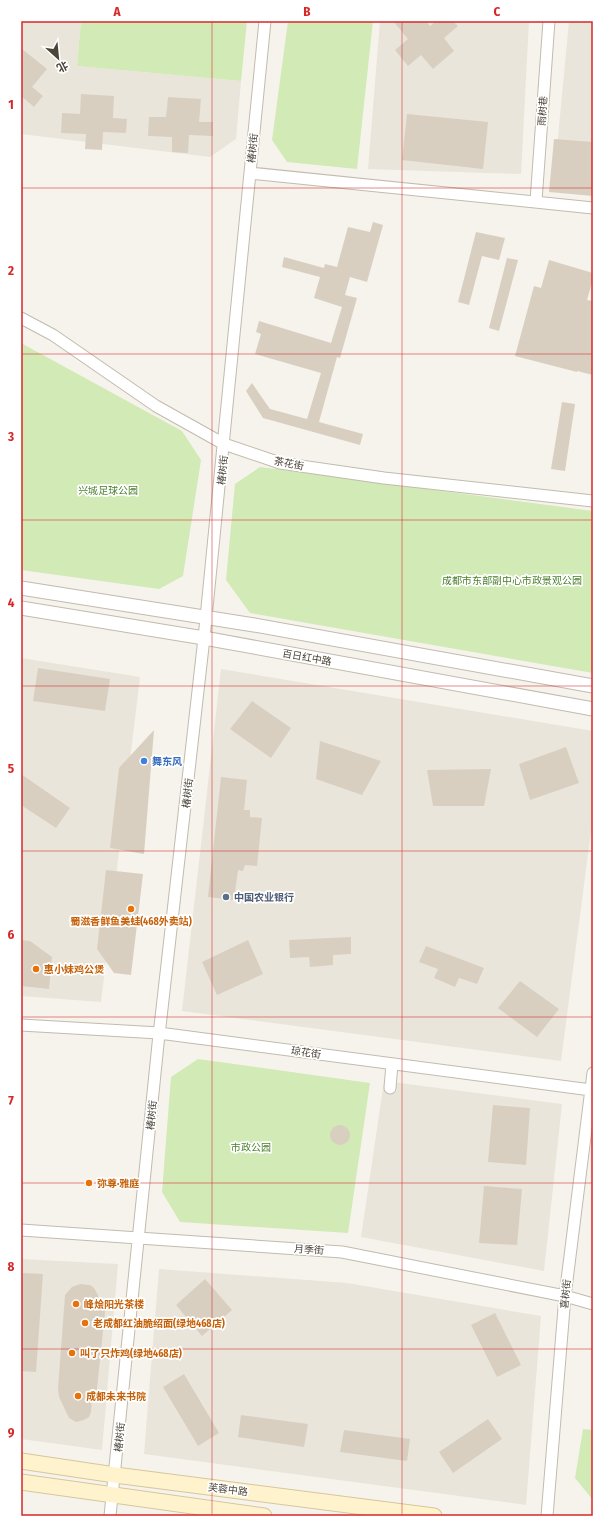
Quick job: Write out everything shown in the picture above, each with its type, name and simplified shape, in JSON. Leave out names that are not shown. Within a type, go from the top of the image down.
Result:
[{"type":"main road","name":"芙蓉中路","points":[[21,1461],[115,1475],[434,1516]]},
{"type":"main road","points":[[21,1482],[264,1516]]},
{"type":"street","name":"椿树街","points":[[110,1516],[159,1033],[204,638],[265,21]]},
{"type":"street","name":"雨树巷","points":[[536,201],[549,21]]},
{"type":"street","points":[[250,172],[593,208]]},
{"type":"street","name":"茶花街","points":[[21,318],[53,336],[156,406],[224,444],[280,463],[384,478],[593,502]]},
{"type":"street","points":[[21,588],[254,625],[593,686]]},
{"type":"street","name":"百日红中路","points":[[21,608],[204,638],[593,709]]},
{"type":"street","name":"琼花街","points":[[21,1025],[159,1033],[591,1090]]},
{"type":"street","points":[[390,1088],[392,1064]]},
{"type":"street","name":"喜树街","points":[[547,1516],[565,1296],[593,1073]]},
{"type":"street","name":"月季街","points":[[21,1230],[342,1252],[565,1296],[593,1304]]},
{"type":"shaded area","points":[[21,21],[81,21],[77,66],[241,81],[236,139],[210,157],[21,134]]},
{"type":"shaded area","points":[[380,21],[529,21],[521,174],[368,169]]},
{"type":"shaded area","points":[[569,21],[593,21],[593,187],[556,158]]},
{"type":"shaded area","points":[[21,658],[140,677],[101,1002],[21,996]]},
{"type":"shaded area","points":[[221,669],[593,731],[593,816],[561,1061],[182,1011]]},
{"type":"shaded area","points":[[384,1081],[562,1104],[544,1271],[361,1237]]},
{"type":"shaded area","points":[[21,1259],[118,1264],[102,1450],[21,1439]]},
{"type":"shaded area","points":[[159,1269],[347,1283],[541,1316],[526,1505],[144,1454]]},
{"type":"green space","points":[[81,21],[247,21],[241,81],[77,66]]},
{"type":"green space","points":[[288,21],[373,21],[357,169],[287,162],[272,140]]},
{"type":"green space","name":"兴城足球公园","points":[[21,343],[182,431],[201,460],[183,576],[159,589],[21,570]]},
{"type":"green space","name":"成都市东部副中心市政景观公园","points":[[260,467],[593,511],[593,673],[250,613],[226,580],[235,484]]},
{"type":"green space","name":"市政公园","points":[[198,1059],[370,1083],[348,1233],[180,1222],[162,1192],[171,1077]]},
{"type":"green space","points":[[583,1429],[593,1430],[593,1500],[575,1478]]},
{"type":"building","points":[[393,21],[426,21],[430,26],[436,21],[453,21],[458,26],[444,38],[454,51],[433,69],[421,55],[408,66],[395,50],[408,39]]},
{"type":"building","points":[[21,48],[47,69],[32,87],[43,96],[34,107],[21,96]]},
{"type":"building","points":[[81,94],[114,96],[113,118],[127,119],[126,133],[103,132],[102,150],[85,149],[86,134],[61,133],[62,113],[80,114]]},
{"type":"building","points":[[168,97],[201,99],[199,122],[213,122],[213,136],[189,135],[188,153],[172,152],[172,137],[148,136],[149,117],[166,117]]},
{"type":"building","points":[[407,114],[488,122],[483,169],[402,160]]},
{"type":"building","points":[[554,139],[593,142],[593,196],[549,192]]},
{"type":"building","points":[[373,222],[383,225],[367,282],[350,277],[345,295],[357,298],[340,358],[337,357],[319,422],[363,434],[360,445],[263,418],[246,391],[252,383],[270,409],[307,419],[321,373],[255,354],[261,334],[256,332],[259,321],[331,343],[342,307],[314,298],[320,277],[282,267],[284,257],[324,268],[325,264],[337,267],[348,227],[370,232]]},
{"type":"building","points":[[476,232],[505,238],[499,260],[482,256],[469,305],[458,302]]},
{"type":"building","points":[[507,258],[518,260],[499,331],[489,328]]},
{"type":"building","points":[[549,260],[593,273],[593,279],[587,300],[593,301],[593,375],[515,356],[534,286],[541,288]]},
{"type":"building","points":[[562,402],[575,404],[565,471],[551,469]]},
{"type":"building","points":[[38,668],[110,679],[105,711],[33,701]]},
{"type":"building","points":[[252,701],[291,728],[271,758],[230,729]]},
{"type":"building","points":[[154,730],[144,854],[110,848],[119,768]]},
{"type":"building","points":[[320,741],[381,761],[362,795],[316,779]]},
{"type":"building","points":[[566,747],[579,783],[530,800],[519,764]]},
{"type":"building","points":[[491,769],[484,806],[433,806],[427,770]]},
{"type":"building","points":[[21,774],[70,808],[56,828],[21,805]]},
{"type":"building","points":[[221,777],[247,780],[244,810],[250,810],[250,817],[262,818],[257,866],[245,865],[243,871],[238,870],[234,900],[208,897]]},
{"type":"building","points":[[106,870],[143,874],[131,975],[114,973],[97,949]]},
{"type":"building","points":[[351,937],[351,954],[333,955],[333,965],[310,967],[309,957],[290,958],[289,940]]},
{"type":"building","points":[[21,940],[30,941],[52,957],[49,989],[21,986]]},
{"type":"building","points":[[248,940],[263,974],[217,995],[202,962]]},
{"type":"building","points":[[426,946],[484,968],[477,984],[459,978],[455,987],[434,978],[438,969],[419,962]]},
{"type":"building","points":[[520,981],[559,1009],[537,1037],[498,1008]]},
{"type":"building","points":[[493,1105],[530,1108],[526,1165],[488,1162]]},
{"type":"building","points":[[340,1125],[347,1128],[350,1135],[347,1142],[340,1145],[333,1142],[330,1135],[333,1128]]},
{"type":"building","points":[[484,1186],[522,1189],[517,1245],[479,1243]]},
{"type":"building","points":[[23,1273],[43,1274],[36,1372],[21,1371],[21,1299]]},
{"type":"building","points":[[205,1279],[232,1310],[202,1336],[176,1305]]},
{"type":"building","points":[[80,1284],[90,1285],[94,1288],[98,1295],[99,1302],[106,1303],[96,1398],[92,1398],[89,1417],[76,1422],[69,1418],[59,1397],[58,1388],[65,1295],[72,1287]]},
{"type":"building","points":[[495,1313],[521,1365],[497,1377],[471,1325]]},
{"type":"building","points":[[184,1374],[219,1433],[198,1446],[163,1387]]},
{"type":"building","points":[[241,1415],[308,1424],[304,1447],[238,1437]]},
{"type":"building","points":[[488,1419],[502,1439],[453,1473],[439,1452]]},
{"type":"building","points":[[344,1430],[410,1439],[407,1461],[340,1452]]},
{"type":"place","name":"舞东风","points":[[144,761]]},
{"type":"place","name":"中国农业银行","points":[[226,897]]},
{"type":"place","name":"蜀滋香鲜鱼美蛙(468外卖站)","points":[[131,909]]},
{"type":"place","name":"惠小妹鸡公煲","points":[[36,969]]},
{"type":"place","name":"弥尊·雅庭","points":[[89,1183]]},
{"type":"place","name":"峰烩阳光茶楼","points":[[76,1304]]},
{"type":"place","name":"老成都红油脆绍面(绿地468店)","points":[[85,1323]]},
{"type":"place","name":"叫了只炸鸡(绿地468店)","points":[[72,1353]]},
{"type":"place","name":"成都未来书院","points":[[78,1396]]}]
